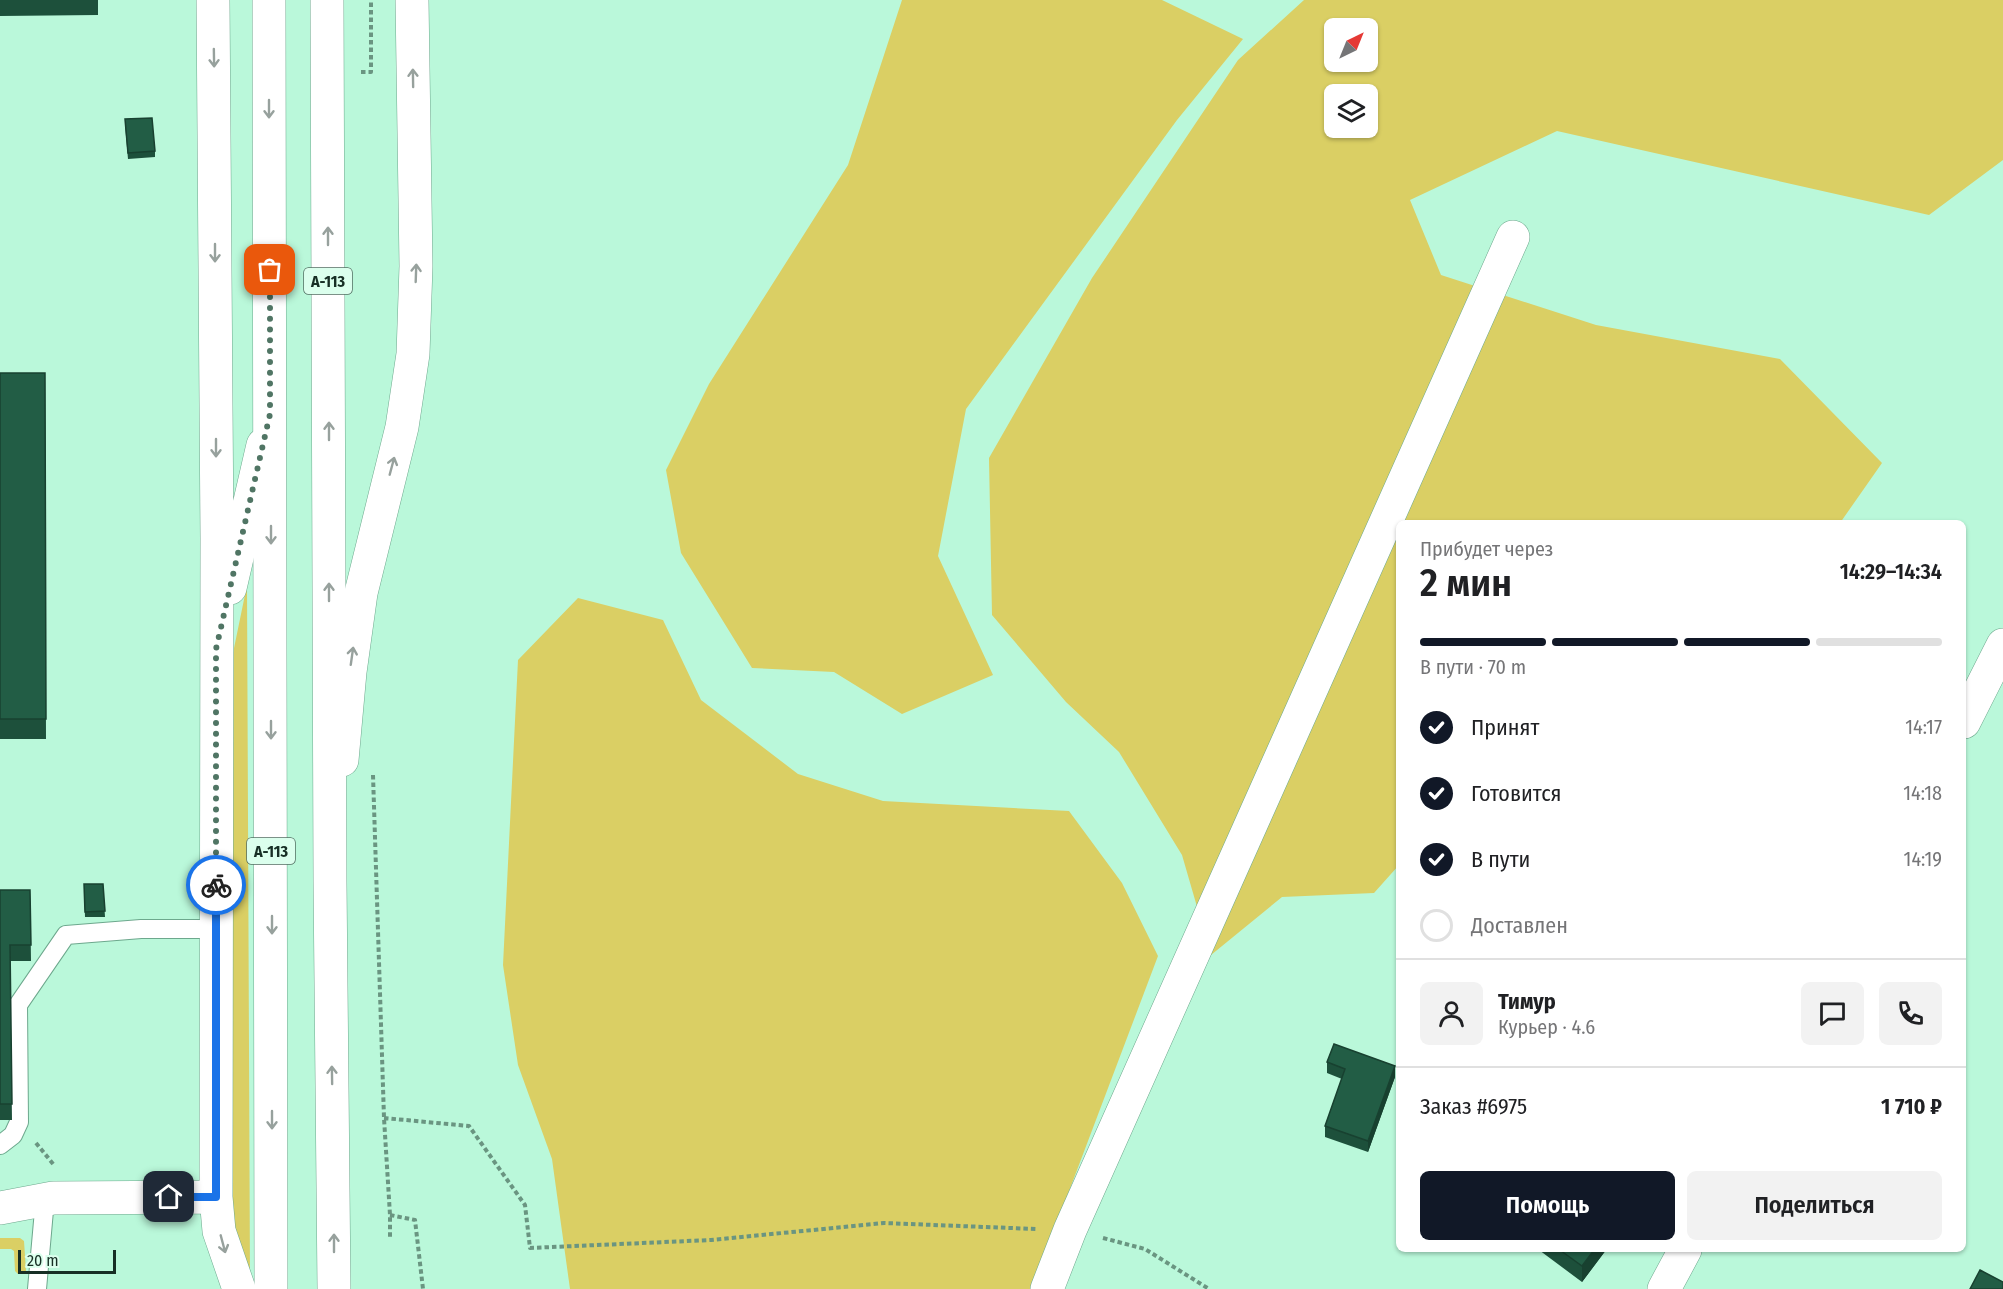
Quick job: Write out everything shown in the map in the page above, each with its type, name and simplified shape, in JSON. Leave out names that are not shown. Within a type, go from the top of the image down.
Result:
[{"type":"main road","points":[[213,0],[217,538],[216,1197],[219,1231],[239,1289]]},
{"type":"main road","points":[[330,882],[350,672],[361,593],[402,427],[413,354],[416,266],[412,0]]},
{"type":"main road","name":"А-113","points":[[269,15],[271,1289]]},
{"type":"main road","name":"А-113","points":[[328,15],[330,882],[334,1289]]},
{"type":"main road","points":[[1047,1289],[1070,1230],[1514,237]]},
{"type":"main road","points":[[216,649],[270,414]]},
{"type":"main road","points":[[1966,718],[2003,645]]},
{"type":"main road","points":[[0,1208],[45,1199],[216,1197]]},
{"type":"main road","points":[[1664,1289],[1684,1252]]},
{"type":"lane","points":[[0,1145],[14,1135],[18,1122],[18,1005],[66,935],[141,929],[216,929]]},
{"type":"lane","points":[[37,1289],[45,1199]]},
{"type":"path","points":[[357,72],[372,72],[371,0]]},
{"type":"path","points":[[373,764],[390,1239]]},
{"type":"path","points":[[384,1118],[470,1126],[525,1205],[530,1248],[711,1239],[884,1223],[1070,1230],[1145,1249],[1209,1289]]},
{"type":"path","points":[[390,1215],[415,1220],[423,1286]]},
{"type":"shaded area","points":[[902,0],[1162,0],[1243,39],[1177,120],[966,409],[938,556],[993,675],[902,714],[834,672],[752,668],[681,553],[666,470],[709,384],[848,165]]},
{"type":"shaded area","points":[[1304,0],[2003,0],[2003,160],[1929,215],[1557,131],[1410,200],[1441,275],[1596,325],[1780,359],[1882,463],[1842,520],[1396,520],[1396,868],[1374,893],[1282,897],[1211,955],[1182,855],[1119,752],[1066,702],[992,615],[989,458],[1092,278],[1238,60]]},
{"type":"shaded area","points":[[247,585],[250,1280],[233,1223],[230,1198],[233,653]]},
{"type":"shaded area","points":[[578,598],[663,620],[701,700],[798,774],[883,801],[1069,811],[1122,883],[1158,956],[1032,1289],[570,1289],[552,1159],[518,1065],[503,965],[518,660]]},
{"type":"shaded area","points":[[0,1238],[20,1238],[24,1241],[26,1271],[23,1274],[15,1271],[14,1251],[0,1249]]},
{"type":"building","points":[[152,118],[155,151],[128,153],[125,119]]},
{"type":"building","points":[[0,373],[45,373],[46,719],[0,719]]},
{"type":"building","points":[[84,884],[103,884],[105,911],[85,912]]},
{"type":"building","points":[[0,890],[30,890],[31,945],[10,945],[12,1104],[0,1104]]},
{"type":"building","points":[[1334,1044],[1395,1066],[1368,1141],[1325,1126],[1345,1069],[1327,1062]]},
{"type":"building","points":[[1563,1252],[1592,1252],[1582,1266]]},
{"type":"building","points":[[1980,1270],[2003,1282],[2003,1289],[1970,1289]]},
{"type":"way so far","points":[[216,885],[216,649],[270,414],[270,270]]},
{"type":"route","points":[[169,1197],[216,1197],[216,885]]}]
